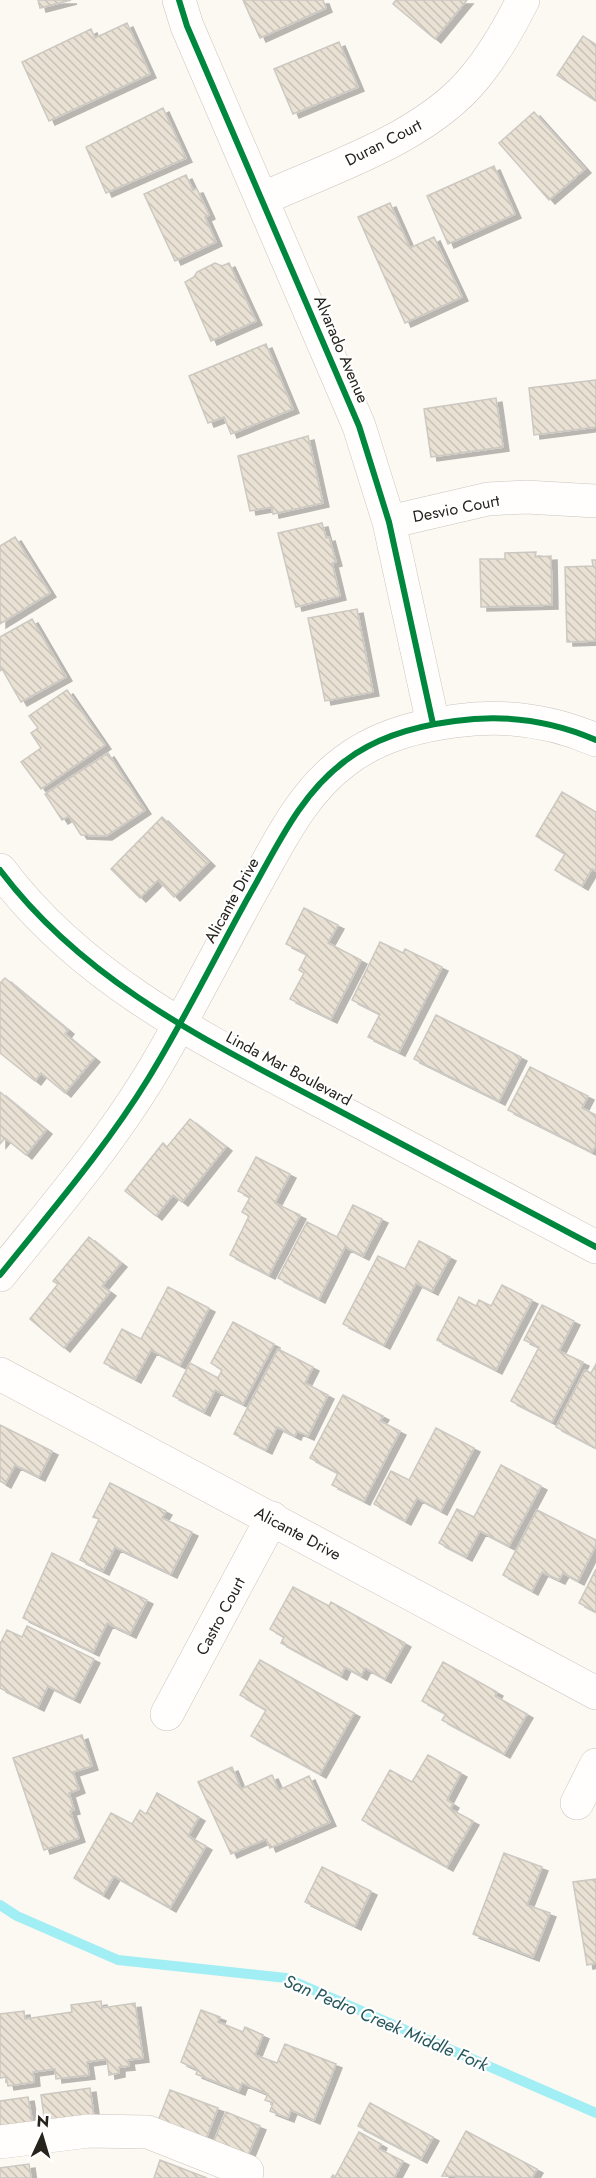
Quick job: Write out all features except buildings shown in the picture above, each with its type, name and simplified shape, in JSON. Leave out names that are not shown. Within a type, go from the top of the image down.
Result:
[{"type":"street","name":"Alvarado Avenue","points":[[179,0],[187,26],[359,426],[389,522],[433,724]]},
{"type":"street","name":"Duran Court","points":[[262,199],[398,137],[437,113],[474,79],[504,38],[523,0]]},
{"type":"street","name":"Desvio Court","points":[[389,522],[488,499],[525,497],[596,501]]},
{"type":"street","name":"Alicante Drive","points":[[0,1275],[112,1133],[148,1078],[285,832],[312,791],[345,760],[386,737],[433,724],[480,717],[528,719],[570,729],[596,740]]},
{"type":"street","name":"Linda Mar Boulevard","points":[[0,870],[43,921],[80,957],[126,991],[247,1062],[596,1247]]},
{"type":"street","name":"Alicante Drive","points":[[0,1374],[596,1693]]},
{"type":"street","name":"Castro Court","points":[[167,1714],[272,1518]]},
{"type":"street","points":[[577,1803],[596,1765]]},
{"type":"street","points":[[0,2142],[89,2131],[148,2132],[247,2171],[246,2178]]},
{"type":"waterway","name":"San Pedro Creek Middle Fork","points":[[0,1905],[17,1916],[118,1960],[286,1978],[596,2113]]},
{"type":"cycle path","points":[[179,0],[187,26],[359,426],[389,522],[433,724]]},
{"type":"cycle path","points":[[0,1275],[77,1179],[131,1105],[176,1032],[283,834],[305,802],[330,773],[357,753],[383,739],[426,726],[455,721],[491,718],[527,720],[579,733],[596,740]]},
{"type":"cycle path","points":[[0,870],[33,910],[70,945],[109,977],[151,1006],[239,1058],[596,1247]]}]
